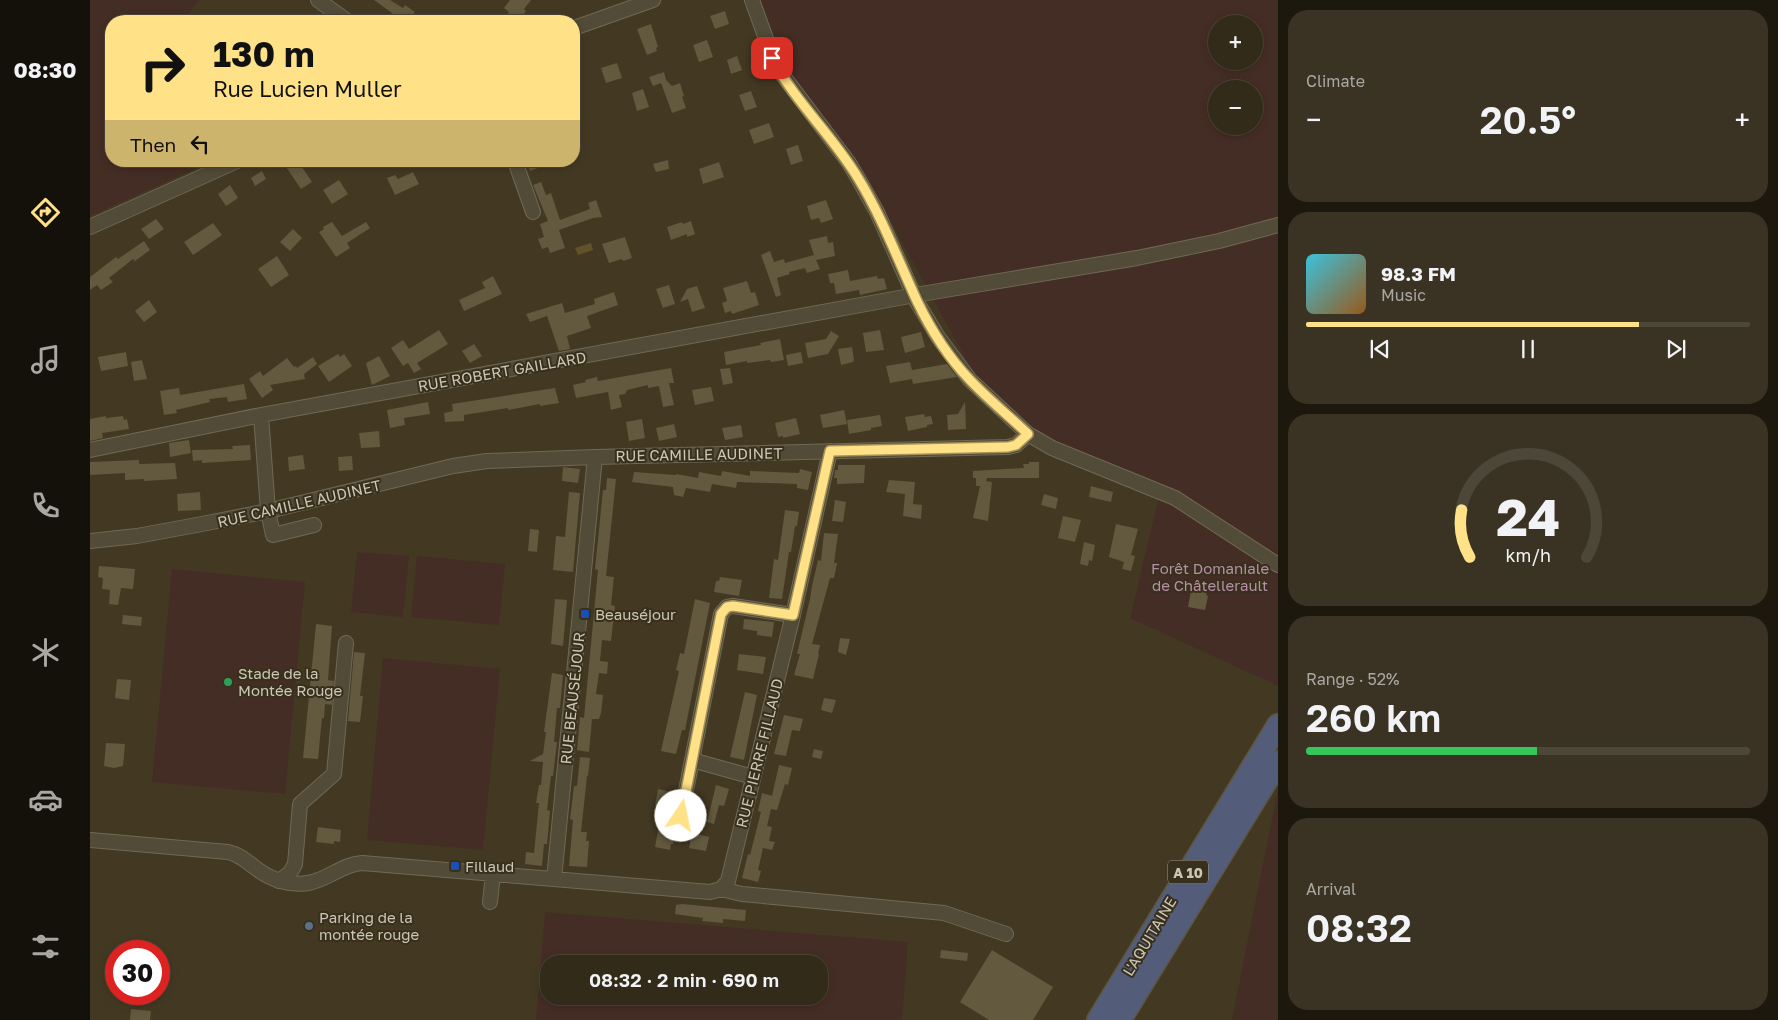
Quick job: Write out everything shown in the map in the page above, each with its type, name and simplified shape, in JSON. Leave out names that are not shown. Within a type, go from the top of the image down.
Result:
[{"type":"highway","name":"L'AQUITAINE","points":[[1098,1020],[1278,725]]},
{"type":"highway","name":"L'AQUITAINE","points":[[1120,1020],[1278,762]]},
{"type":"street","points":[[318,0],[339,15]]},
{"type":"street","points":[[580,26],[653,0]]},
{"type":"street","points":[[752,0],[772,58],[778,69],[849,163],[877,212],[915,295],[938,337],[970,380],[1028,434],[1052,448],[1175,498],[1278,565]]},
{"type":"street","points":[[90,227],[224,167]]},
{"type":"street","points":[[517,167],[533,212]]},
{"type":"street","name":"RUE ROBERT GAILLARD","points":[[90,450],[261,415],[915,295],[1137,258],[1219,241],[1278,225]]},
{"type":"street","points":[[261,415],[268,511],[273,535],[314,526]]},
{"type":"street","name":"RUE CAMILLE AUDINET","points":[[90,542],[136,536],[268,511],[453,466],[487,461],[595,456],[1008,447],[1016,445],[1028,434]]},
{"type":"street","name":"RUE PIERRE FILLAUD","points":[[721,889],[728,881],[793,615],[830,451]]},
{"type":"street","name":"RUE BEAUSÉJOUR","points":[[554,879],[595,456]]},
{"type":"street","points":[[681,816],[723,610],[733,606],[793,615]]},
{"type":"street","points":[[279,880],[290,873],[295,864],[300,804],[334,774],[346,643]]},
{"type":"street","points":[[692,760],[753,777]]},
{"type":"street","points":[[90,840],[228,852],[237,854],[268,876],[293,883],[308,883],[323,879],[347,866],[362,863],[710,892],[721,889],[742,894],[944,913],[1006,934]]},
{"type":"street","points":[[490,902],[493,874]]},
{"type":"green space","points":[[90,0],[199,0],[188,15],[105,15],[105,167],[200,167],[90,216]]},
{"type":"green space","name":"Forêt Domaniale de Châtellerault","points":[[760,0],[1278,0],[1278,686],[1130,618],[1161,488],[1051,441],[1027,427],[975,376],[863,171],[785,68]]},
{"type":"green space","points":[[357,552],[409,556],[403,617],[351,612]]},
{"type":"green space","points":[[417,556],[505,564],[499,625],[411,617]]},
{"type":"green space","name":"Stade de la Montée Rouge","points":[[172,569],[305,582],[285,794],[152,782]]},
{"type":"green space","points":[[383,658],[500,669],[483,850],[367,840]]},
{"type":"green space","points":[[1278,789],[1278,1020],[1232,1020]]},
{"type":"green space","points":[[545,912],[908,942],[902,1020],[536,1020],[540,972],[540,1005],[828,1005],[828,955],[541,955]]},
{"type":"shaded area","points":[[591,243],[593,250],[578,255],[575,248]]},
{"type":"building","points":[[374,0],[390,0],[403,8],[405,5],[415,12],[413,15],[390,15],[392,13]]},
{"type":"building","points":[[510,0],[531,0],[524,9],[526,11],[523,15],[507,15],[509,12],[504,8]]},
{"type":"building","points":[[725,11],[729,24],[715,29],[710,16]]},
{"type":"building","points":[[651,24],[658,47],[656,48],[657,51],[647,55],[637,29]]},
{"type":"building","points":[[707,40],[713,57],[699,62],[693,45]]},
{"type":"building","points":[[737,56],[742,70],[731,74],[727,60]]},
{"type":"building","points":[[617,63],[622,78],[606,83],[601,68]]},
{"type":"building","points":[[657,72],[659,74],[664,72],[666,80],[672,86],[680,83],[686,108],[672,113],[661,83],[653,86],[649,77],[658,74]]},
{"type":"building","points":[[643,89],[649,107],[637,111],[632,93]]},
{"type":"building","points":[[751,91],[757,107],[745,111],[739,95]]},
{"type":"building","points":[[769,123],[774,137],[754,144],[749,130]]},
{"type":"building","points":[[798,145],[803,161],[791,165],[786,149]]},
{"type":"building","points":[[668,160],[669,169],[656,172],[653,164]]},
{"type":"building","points":[[719,162],[724,177],[703,184],[699,169]]},
{"type":"building","points":[[286,167],[302,167],[312,182],[301,189]]},
{"type":"building","points":[[528,167],[540,167],[530,171]]},
{"type":"building","points":[[262,171],[266,179],[255,186],[251,178]]},
{"type":"building","points":[[413,172],[419,184],[395,195],[387,178],[395,175],[398,179]]},
{"type":"building","points":[[339,180],[348,194],[332,204],[323,190]]},
{"type":"building","points":[[541,182],[546,195],[551,193],[560,220],[590,209],[588,203],[596,200],[602,217],[593,218],[559,230],[565,248],[550,253],[548,247],[542,249],[538,239],[544,237],[540,224],[548,221],[533,185]]},
{"type":"building","points":[[230,185],[238,198],[226,206],[218,194]]},
{"type":"building","points":[[826,200],[833,219],[821,223],[819,218],[811,220],[807,206]]},
{"type":"building","points":[[156,219],[164,229],[149,239],[141,229]]},
{"type":"building","points":[[691,221],[695,234],[687,237],[687,234],[671,240],[667,227]]},
{"type":"building","points":[[332,222],[342,236],[366,222],[370,228],[347,243],[350,248],[336,257],[319,232],[324,229],[323,227]]},
{"type":"building","points":[[213,223],[222,235],[193,255],[184,242]]},
{"type":"building","points":[[293,229],[302,238],[290,251],[280,242]]},
{"type":"building","points":[[827,236],[828,243],[833,242],[835,256],[816,260],[820,269],[807,273],[805,268],[789,272],[790,274],[777,278],[781,295],[776,297],[761,255],[770,251],[774,262],[784,259],[785,263],[814,255],[809,240]]},
{"type":"building","points":[[625,237],[632,258],[609,263],[602,244]]},
{"type":"building","points":[[144,241],[150,250],[135,261],[133,259],[109,278],[113,282],[101,290],[97,285],[90,290],[90,277],[116,257],[118,259]]},
{"type":"building","points":[[277,256],[289,275],[271,287],[258,269]]},
{"type":"building","points":[[848,270],[850,281],[877,276],[878,279],[884,278],[887,289],[860,295],[859,290],[836,294],[834,283],[830,283],[828,274]]},
{"type":"building","points":[[493,276],[502,294],[464,311],[459,300],[485,288],[482,282]]},
{"type":"building","points":[[747,281],[751,293],[755,292],[759,305],[732,314],[731,311],[725,313],[722,303],[727,301],[723,288]]},
{"type":"building","points":[[669,285],[675,304],[663,308],[656,289]]},
{"type":"building","points":[[697,286],[705,308],[692,312],[688,299],[680,302],[687,289]]},
{"type":"building","points":[[614,292],[618,305],[587,316],[591,328],[567,336],[570,349],[559,351],[547,316],[530,322],[526,314],[562,303],[565,313],[595,304],[594,299]]},
{"type":"building","points":[[149,300],[157,312],[144,322],[135,311]]},
{"type":"building","points":[[439,330],[448,344],[417,363],[421,369],[414,373],[408,363],[403,366],[391,348],[403,340],[409,349]]},
{"type":"building","points":[[880,330],[884,350],[866,352],[863,333]]},
{"type":"building","points":[[831,331],[839,336],[828,354],[808,358],[805,343],[826,339]]},
{"type":"building","points":[[921,332],[925,347],[905,353],[901,337]]},
{"type":"building","points":[[780,339],[784,360],[747,363],[747,361],[726,365],[724,352],[761,345],[760,343]]},
{"type":"building","points":[[474,344],[482,356],[470,363],[462,351]]},
{"type":"building","points":[[852,347],[853,362],[841,365],[838,349]]},
{"type":"building","points":[[126,352],[128,366],[101,371],[98,357]]},
{"type":"building","points":[[801,352],[803,363],[788,366],[786,355]]},
{"type":"building","points":[[338,354],[340,357],[344,354],[352,366],[329,382],[318,366]]},
{"type":"building","points":[[379,356],[390,376],[372,385],[366,363]]},
{"type":"building","points":[[313,357],[317,364],[304,374],[305,379],[270,385],[273,390],[262,398],[249,379],[260,371],[263,376],[287,358],[297,368]]},
{"type":"building","points":[[142,360],[147,379],[134,381],[131,362]]},
{"type":"building","points":[[910,362],[912,370],[947,364],[957,377],[913,384],[912,379],[890,383],[886,366]]},
{"type":"building","points":[[671,368],[674,383],[669,383],[674,405],[663,407],[659,386],[648,388],[648,385],[627,390],[625,394],[619,395],[622,407],[611,410],[608,392],[576,398],[573,385],[586,382],[585,380],[597,377],[598,381]]},
{"type":"building","points":[[730,368],[733,383],[723,385],[720,369]]},
{"type":"building","points":[[244,384],[247,399],[228,402],[227,397],[209,399],[210,402],[176,410],[177,413],[164,415],[160,391],[179,388],[180,395]]},
{"type":"building","points":[[711,387],[714,401],[695,405],[692,390]]},
{"type":"building","points":[[555,388],[559,403],[464,415],[464,421],[445,422],[444,413],[453,411],[452,404]]},
{"type":"building","points":[[428,402],[430,414],[404,418],[405,425],[390,428],[387,410]]},
{"type":"building","points":[[965,402],[966,429],[948,430],[947,415],[958,414]]},
{"type":"building","points":[[844,410],[847,424],[823,428],[820,415]]},
{"type":"building","points":[[924,414],[925,417],[931,416],[933,424],[908,431],[905,417]]},
{"type":"building","points":[[880,415],[882,426],[849,434],[847,420]]},
{"type":"building","points":[[106,416],[106,418],[123,416],[124,420],[127,419],[129,429],[102,433],[103,438],[90,441],[90,419]]},
{"type":"building","points":[[796,418],[800,434],[783,438],[783,436],[778,437],[775,423]]},
{"type":"building","points":[[642,419],[645,438],[629,441],[626,422]]},
{"type":"building","points":[[674,424],[677,437],[659,441],[656,428]]},
{"type":"building","points":[[741,425],[743,437],[725,440],[722,428]]},
{"type":"building","points":[[379,431],[380,447],[361,448],[359,433]]},
{"type":"building","points":[[189,440],[191,453],[170,457],[169,443]]},
{"type":"building","points":[[250,445],[251,460],[202,463],[202,460],[193,461],[192,450],[233,449],[232,446]]},
{"type":"building","points":[[303,455],[305,469],[289,471],[288,457]]},
{"type":"building","points":[[352,456],[353,470],[339,471],[338,457]]},
{"type":"building","points":[[139,460],[139,464],[175,463],[177,479],[125,480],[125,473],[90,475],[90,462]]},
{"type":"building","points":[[1029,462],[1039,462],[1039,478],[987,478],[986,481],[992,482],[988,521],[973,518],[980,486],[976,486],[976,478],[973,478],[973,471],[1024,468],[1023,464],[1029,464]]},
{"type":"building","points":[[838,465],[865,465],[864,483],[837,484],[837,478],[834,478]]},
{"type":"building","points":[[563,467],[580,469],[578,483],[562,481]]},
{"type":"building","points":[[800,469],[812,472],[808,490],[797,488],[797,484],[737,482],[736,488],[712,484],[710,492],[686,488],[683,497],[674,495],[673,487],[632,482],[634,472],[676,474],[698,478],[699,472],[721,476],[722,471],[750,476],[750,471],[799,473]]},
{"type":"building","points":[[607,478],[616,479],[606,576],[614,577],[611,605],[615,606],[611,641],[602,640],[600,661],[608,662],[607,674],[599,673],[596,694],[603,695],[601,713],[599,719],[592,719],[589,752],[577,750],[580,717],[584,718],[598,570],[595,569],[603,490],[606,490]]},
{"type":"building","points":[[889,480],[915,482],[913,504],[922,505],[921,519],[903,516],[905,494],[886,492]]},
{"type":"building","points":[[1091,486],[1113,492],[1111,502],[1089,497]]},
{"type":"building","points":[[200,492],[201,510],[178,511],[177,494]]},
{"type":"building","points":[[569,492],[580,493],[573,572],[553,570],[556,536],[565,537]]},
{"type":"building","points":[[1044,494],[1058,498],[1056,509],[1041,505]]},
{"type":"building","points":[[835,500],[846,502],[843,522],[832,521]]},
{"type":"building","points":[[785,510],[799,512],[797,526],[795,526],[791,552],[789,552],[782,599],[769,598],[774,559],[778,560]]},
{"type":"building","points":[[1063,516],[1081,520],[1075,542],[1058,538]]},
{"type":"building","points":[[1116,524],[1138,529],[1131,555],[1135,556],[1131,571],[1122,569],[1124,562],[1109,557]]},
{"type":"building","points":[[530,529],[539,530],[537,552],[528,551]]},
{"type":"building","points":[[824,533],[838,534],[834,563],[837,563],[834,578],[830,578],[812,644],[820,645],[813,679],[794,675],[800,654],[797,654],[818,560],[821,561]]},
{"type":"building","points":[[1084,542],[1095,545],[1092,561],[1089,560],[1088,566],[1080,564]]},
{"type":"building","points":[[99,566],[135,569],[133,589],[121,588],[118,605],[109,604],[110,590],[102,589],[103,578],[98,577]]},
{"type":"building","points":[[720,577],[742,580],[739,596],[714,592],[716,581],[719,581]]},
{"type":"building","points":[[1192,585],[1208,588],[1205,610],[1188,607]]},
{"type":"building","points":[[555,599],[567,600],[563,646],[551,644]]},
{"type":"building","points":[[695,599],[710,603],[685,730],[682,730],[676,754],[661,751],[679,671],[676,670],[680,653],[684,654]]},
{"type":"building","points":[[123,615],[142,617],[141,626],[122,624]]},
{"type":"building","points":[[744,619],[774,622],[772,637],[757,635],[757,631],[743,629]]},
{"type":"building","points":[[316,624],[332,626],[328,680],[334,681],[332,705],[325,704],[324,718],[322,718],[318,759],[303,758]]},
{"type":"building","points":[[840,638],[850,639],[846,655],[838,652]]},
{"type":"building","points":[[354,652],[365,653],[360,696],[363,696],[360,722],[348,721]]},
{"type":"building","points":[[739,654],[766,657],[763,674],[737,670]]},
{"type":"building","points":[[552,673],[563,675],[560,708],[557,708],[554,742],[557,742],[547,810],[550,811],[547,844],[544,844],[542,866],[525,864],[526,852],[534,853],[539,803],[536,803],[539,785],[541,785],[543,762],[530,761],[543,754]]},
{"type":"building","points":[[117,679],[131,680],[129,700],[115,698]]},
{"type":"building","points":[[745,692],[757,695],[744,760],[730,757]]},
{"type":"building","points":[[824,698],[836,700],[832,713],[821,710]]},
{"type":"building","points":[[784,715],[803,719],[800,731],[792,730],[786,756],[774,754]]},
{"type":"building","points":[[106,743],[125,744],[123,766],[114,768],[104,766]]},
{"type":"building","points":[[814,749],[823,751],[821,759],[812,757]]},
{"type":"building","points":[[580,757],[590,758],[581,832],[587,832],[586,841],[589,841],[587,867],[569,866],[573,820],[570,819],[574,786],[577,786]]},
{"type":"building","points":[[779,765],[792,768],[788,785],[785,784],[777,810],[771,809],[767,826],[772,827],[769,841],[775,842],[772,850],[763,848],[758,870],[761,871],[758,882],[742,878],[761,812],[758,811],[762,793],[772,796]]},
{"type":"building","points":[[716,785],[729,789],[724,806],[719,805],[714,824],[707,822]]},
{"type":"building","points":[[658,789],[671,792],[668,808],[655,806]]},
{"type":"building","points":[[659,826],[676,830],[670,850],[655,847]]},
{"type":"building","points":[[318,827],[341,830],[340,842],[334,841],[334,844],[316,842]]},
{"type":"building","points":[[692,833],[709,837],[706,851],[689,848]]},
{"type":"building","points":[[676,905],[746,910],[745,921],[723,919],[723,923],[702,921],[703,918],[675,914]]},
{"type":"building","points":[[941,950],[968,953],[967,961],[940,958]]},
{"type":"building","points":[[992,950],[1053,987],[1033,1020],[989,1020],[960,1002]]},
{"type":"building","points":[[131,1009],[151,1011],[150,1020],[130,1020]]},
{"type":"place","name":"Beauséjour","points":[[585,614]]},
{"type":"place","name":"Stade de la Montée Rouge","points":[[228,682]]},
{"type":"place","name":"Fillaud","points":[[455,866]]},
{"type":"place","name":"Parking de la montée rouge","points":[[309,926]]},
{"type":"route","points":[[681,816],[721,614],[727,607],[733,606],[793,615],[830,451],[1008,447],[1016,445],[1028,434],[970,380],[938,337],[917,302],[877,212],[849,163],[778,69],[772,58]]}]
